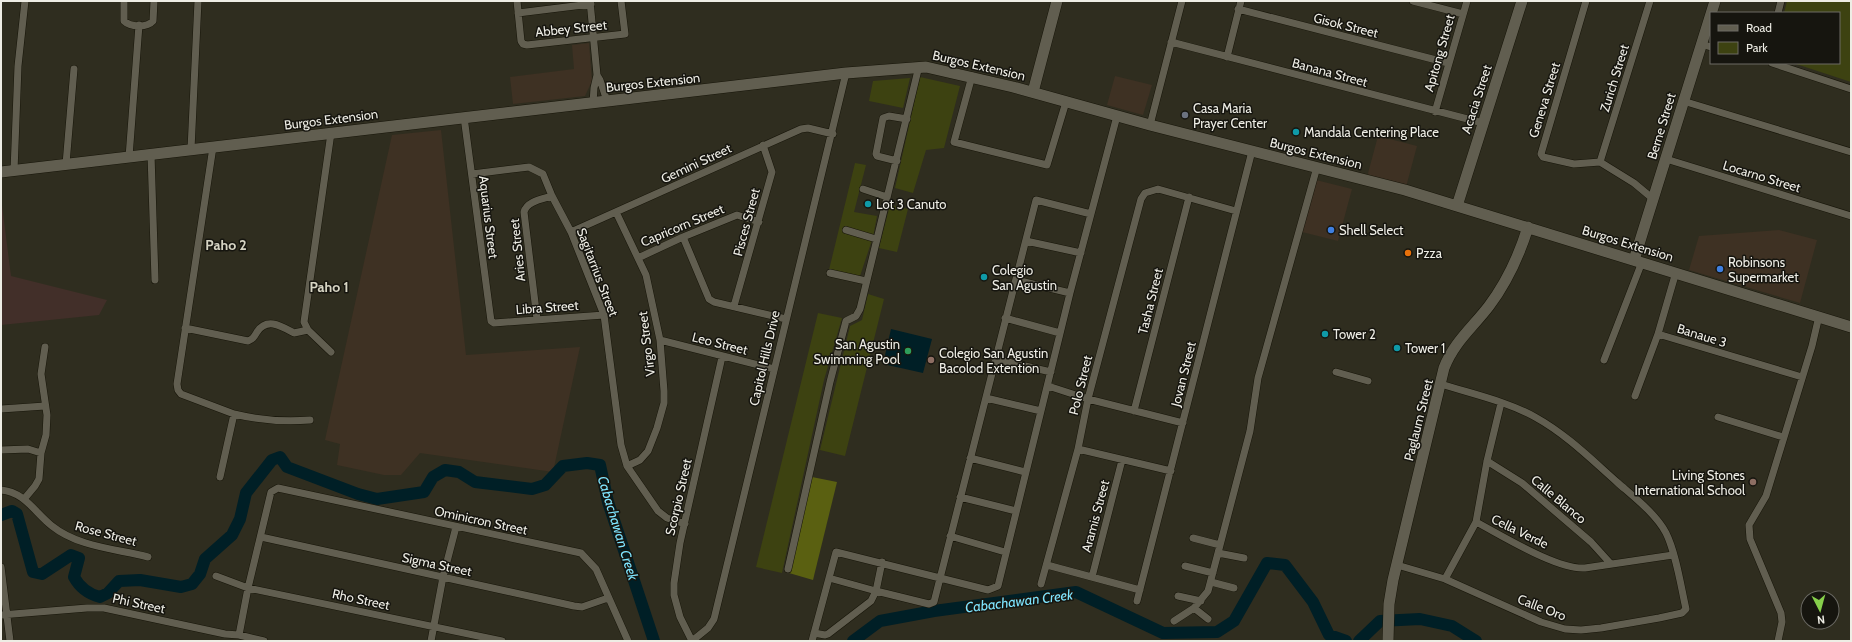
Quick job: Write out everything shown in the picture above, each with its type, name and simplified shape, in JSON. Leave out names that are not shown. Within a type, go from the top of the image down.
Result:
[{"type":"main road","points":[[1033,92],[1057,1]]},
{"type":"main road","name":"Acacia Street","points":[[1457,206],[1522,1]]},
{"type":"main road","name":"Berne Street","points":[[1713,12],[1715,1]]},
{"type":"main road","name":"Berne Street","points":[[1638,261],[1652,198],[1666,159],[1683,101],[1706,45],[1710,25]]},
{"type":"main road","name":"Burgos Extension","points":[[1,172],[464,116],[919,66],[972,76],[1150,125],[1405,190],[1676,272],[1767,302],[1851,326]]},
{"type":"main road","name":"Paglaum Street","points":[[1388,641],[1389,604],[1397,565],[1449,354],[1502,288],[1516,261],[1528,227]]},
{"type":"street","points":[[14,171],[18,66],[25,1]]},
{"type":"street","points":[[124,1],[124,21],[127,24],[139,25],[148,25],[153,21],[154,1]]},
{"type":"street","points":[[191,149],[198,1]]},
{"type":"street","points":[[517,1],[518,13],[591,3],[597,75],[593,103]]},
{"type":"street","name":"Abbey Street","points":[[518,13],[523,44],[527,45],[594,38],[625,34],[621,1]]},
{"type":"street","points":[[1150,125],[1182,1]]},
{"type":"street","points":[[1227,57],[1241,1]]},
{"type":"street","points":[[1413,1],[1463,14]]},
{"type":"street","name":"Apitong Street","points":[[1435,112],[1467,1]]},
{"type":"street","name":"Geneva Street","points":[[1586,1],[1541,154],[1543,157],[1574,164],[1600,162]]},
{"type":"street","name":"Zurich Street","points":[[1600,162],[1650,1]]},
{"type":"street","points":[[1778,12],[1781,1]]},
{"type":"street","name":"Gisok Street","points":[[1238,9],[1448,63]]},
{"type":"street","points":[[129,157],[139,25]]},
{"type":"street","name":"Banana Street","points":[[1171,42],[1435,112],[1483,123]]},
{"type":"street","points":[[1775,64],[1851,88]]},
{"type":"street","points":[[788,569],[830,382],[845,325],[848,320],[857,314],[897,161],[919,66]]},
{"type":"street","points":[[66,164],[74,69]]},
{"type":"street","name":"Capitol Hills Drive","points":[[692,641],[708,628],[714,619],[786,319],[833,134],[846,73]]},
{"type":"street","points":[[597,75],[607,101]]},
{"type":"street","points":[[972,76],[954,142],[1047,165],[1066,102]]},
{"type":"street","points":[[1683,101],[1851,152]]},
{"type":"street","name":"Aquarius Street","points":[[464,116],[491,321]]},
{"type":"street","points":[[897,161],[877,156],[876,154],[883,118],[889,116],[906,119]]},
{"type":"street","points":[[812,641],[836,552],[882,562],[988,590],[998,586],[1005,552],[1048,386],[1070,293],[1117,116]]},
{"type":"street","name":"Gemini Street","points":[[571,232],[801,129],[808,128],[833,134]]},
{"type":"street","points":[[331,133],[317,238],[304,316],[304,322],[308,330],[331,352]]},
{"type":"street","name":"Pisces Street","points":[[734,306],[772,172],[763,145]]},
{"type":"street","points":[[212,147],[179,368],[178,390],[181,394],[234,414],[249,418],[294,422],[310,420]]},
{"type":"street","name":"Jovan Street","points":[[1137,602],[1172,471],[1252,151]]},
{"type":"street","points":[[151,154],[155,280]]},
{"type":"street","name":"Locarno Street","points":[[1666,159],[1851,216]]},
{"type":"street","points":[[1600,162],[1634,183],[1652,198]]},
{"type":"street","points":[[1174,621],[1194,608],[1201,601],[1208,591],[1211,582],[1250,431],[1258,378],[1317,167]]},
{"type":"street","name":"Sagitarrius Street","points":[[472,174],[520,168],[535,169],[543,174],[552,196],[571,232],[604,315],[621,446],[626,466],[662,516],[685,524]]},
{"type":"street","name":"Polo Street","points":[[1041,584],[1078,449],[1088,399],[1141,199],[1145,193],[1158,188],[1189,197]]},
{"type":"street","points":[[863,189],[887,197]]},
{"type":"street","name":"Aries Street","points":[[537,319],[524,212],[525,207],[529,204],[552,196]]},
{"type":"street","points":[[1189,197],[1236,212]]},
{"type":"street","name":"Tasha Street","points":[[1134,411],[1189,197]]},
{"type":"street","points":[[829,578],[876,591],[932,603],[940,578],[1036,200],[1092,214]]},
{"type":"street","name":"Virgo Street","points":[[616,212],[646,275],[660,340],[664,403],[648,452],[640,460],[626,466]]},
{"type":"street","name":"Capricorn Street","points":[[638,258],[683,237],[737,215],[759,222]]},
{"type":"street","points":[[846,230],[876,238]]},
{"type":"street","points":[[683,237],[709,299],[786,319]]},
{"type":"street","points":[[1026,241],[1081,253]]},
{"type":"street","points":[[1604,360],[1638,261]]},
{"type":"street","points":[[1658,334],[1676,272]]},
{"type":"street","points":[[830,273],[866,281]]},
{"type":"street","points":[[1016,280],[1070,293]]},
{"type":"street","name":"Libra Street","points":[[491,321],[494,323],[604,315]]},
{"type":"street","points":[[1778,641],[1782,622],[1781,613],[1753,547],[1749,533],[1749,525],[1765,500],[1819,316]]},
{"type":"street","points":[[1005,318],[1060,333]]},
{"type":"street","points":[[185,328],[248,341],[253,338],[262,327],[270,324],[283,327],[294,333],[308,330]]},
{"type":"street","name":"Banaue 3","points":[[1636,396],[1658,334],[1802,377]]},
{"type":"street","name":"Leo Street","points":[[660,340],[774,369]]},
{"type":"street","points":[[25,498],[36,486],[39,479],[41,453],[46,435],[45,406],[41,374],[45,347]]},
{"type":"street","name":"Scorpio Street","points":[[692,641],[680,617],[674,594],[674,583],[685,524],[722,357]]},
{"type":"street","points":[[995,359],[1051,372]]},
{"type":"street","points":[[1336,372],[1368,381]]},
{"type":"street","points":[[1441,384],[1523,411],[1547,424],[1620,484],[1658,522],[1668,536],[1673,556]]},
{"type":"street","points":[[1048,386],[1088,399],[1183,423]]},
{"type":"street","points":[[986,398],[1041,411]]},
{"type":"street","name":"Cella Verde","points":[[1501,403],[1487,461],[1476,522],[1527,548],[1572,567],[1586,568],[1610,563],[1673,556]]},
{"type":"street","points":[[1,409],[45,406]]},
{"type":"street","points":[[220,477],[234,414]]},
{"type":"street","points":[[1718,417],[1783,438]]},
{"type":"street","points":[[1078,449],[1172,471]]},
{"type":"street","points":[[1,450],[28,450],[41,453]]},
{"type":"street","points":[[970,458],[1025,472]]},
{"type":"street","name":"Aramis Street","points":[[1092,577],[1122,460]]},
{"type":"street","name":"Calle Blanco","points":[[1487,461],[1507,472],[1528,488],[1591,542],[1610,563]]},
{"type":"street","name":"Ominicron Street","points":[[261,537],[271,492],[278,488],[581,553],[596,569],[628,641]]},
{"type":"street","name":"Rose Street","points":[[1,490],[15,493],[25,498],[53,527],[68,537],[148,557]]},
{"type":"street","points":[[960,497],[1016,511]]},
{"type":"street","points":[[1445,579],[1476,522]]},
{"type":"street","points":[[430,641],[443,577],[456,527]]},
{"type":"street","points":[[950,536],[1005,552]]},
{"type":"street","points":[[239,635],[248,588],[261,537]]},
{"type":"street","name":"Sigma Street","points":[[261,537],[574,606],[582,607],[608,598]]},
{"type":"street","points":[[1192,538],[1220,545]]},
{"type":"street","points":[[1218,553],[1244,558]]},
{"type":"street","name":"Calle Oro","points":[[1397,565],[1445,579],[1541,622],[1565,629],[1590,630],[1684,612],[1686,609],[1673,556]]},
{"type":"street","points":[[814,633],[825,635],[828,634],[864,608],[871,601],[876,591],[882,562]]},
{"type":"street","points":[[1047,565],[1140,590]]},
{"type":"street","points":[[1185,566],[1213,573]]},
{"type":"street","points":[[1,568],[4,615],[10,641]]},
{"type":"street","name":"Rho Street","points":[[216,576],[248,588],[502,641]]},
{"type":"street","points":[[1211,582],[1234,588]]},
{"type":"street","points":[[1178,596],[1201,601]]},
{"type":"street","name":"Phi Street","points":[[4,615],[104,608],[224,638],[239,635],[264,641]]},
{"type":"street","points":[[1194,608],[1208,619]]},
{"type":"shaded area","points":[[589,43],[592,81],[585,96],[513,104],[510,77],[574,69],[572,45]]},
{"type":"shaded area","points":[[1115,76],[1152,85],[1143,115],[1107,105]]},
{"type":"shaded area","points":[[441,130],[466,355],[580,347],[553,472],[420,453],[401,475],[384,475],[337,465],[340,444],[325,440],[392,135]]},
{"type":"shaded area","points":[[1378,136],[1417,146],[1406,187],[1367,177]]},
{"type":"shaded area","points":[[1316,180],[1352,189],[1338,241],[1302,232]]},
{"type":"shaded area","points":[[1,197],[11,276],[107,300],[99,315],[1,325]]},
{"type":"shaded area","points":[[1779,230],[1817,240],[1800,303],[1689,270],[1699,236]]},
{"type":"green space","points":[[1787,1],[1851,1],[1851,82],[1796,64],[1840,64],[1840,12],[1784,12]]},
{"type":"green space","points":[[920,77],[960,86],[944,148],[926,150],[913,193],[895,188]]},
{"type":"green space","points":[[910,78],[903,108],[869,101],[873,81]]},
{"type":"green space","points":[[855,163],[866,165],[854,212],[877,216],[873,237],[860,276],[829,270]]},
{"type":"green space","points":[[890,205],[908,209],[897,252],[879,248]]},
{"type":"green space","points":[[868,294],[884,299],[845,456],[820,450],[850,326],[862,320]]},
{"type":"green space","points":[[818,313],[842,318],[824,380],[782,573],[756,567]]},
{"type":"green space","points":[[812,477],[837,482],[813,580],[789,573]]},
{"type":"water","name":"San Agustin Swimming Pool","points":[[891,329],[932,339],[923,373],[883,364]]},
{"type":"waterway","name":"Cabachawan Creek","points":[[1,515],[12,511],[17,514],[33,572],[42,574],[71,555],[79,558],[74,577],[76,581],[85,590],[100,597],[108,593],[119,581],[140,580],[181,587],[192,584],[200,574],[205,559],[232,535],[240,519],[246,493],[272,460],[280,457],[287,467],[358,494],[377,499],[424,492],[433,477],[445,470],[459,472],[475,482],[532,489],[545,485],[563,466],[587,463],[600,465],[608,502],[654,641]]},
{"type":"waterway","name":"Cabachawan Creek","points":[[853,641],[880,621],[934,611],[1076,592],[1163,633],[1217,632],[1234,621],[1267,563],[1285,565],[1313,602],[1329,635],[1346,641]]},
{"type":"waterway","name":"Cabachawan Creek","points":[[1359,641],[1380,621],[1420,619],[1452,626],[1476,641]]},
{"type":"place","name":"Casa Maria Prayer Center","points":[[1185,115]]},
{"type":"place","name":"Mandala Centering Place","points":[[1296,132]]},
{"type":"place","name":"Lot 3 Canuto","points":[[868,204]]},
{"type":"place","name":"Shell Select","points":[[1331,230]]},
{"type":"place","name":"Pzza","points":[[1408,253]]},
{"type":"place","name":"Robinsons Supermarket","points":[[1720,269]]},
{"type":"place","name":"Colegio San Agustin","points":[[984,277]]},
{"type":"place","name":"Tower 2","points":[[1325,334]]},
{"type":"place","name":"Tower 1","points":[[1397,348]]},
{"type":"place","name":"San Agustin Swimming Pool","points":[[908,351]]},
{"type":"place","name":"Colegio San Agustin Bacolod Extention","points":[[931,360]]},
{"type":"place","name":"Living Stones International School","points":[[1753,482]]},
{"type":"district","name":"Paho 2","points":[[226,245]]},
{"type":"district","name":"Paho 1","points":[[329,287]]}]
